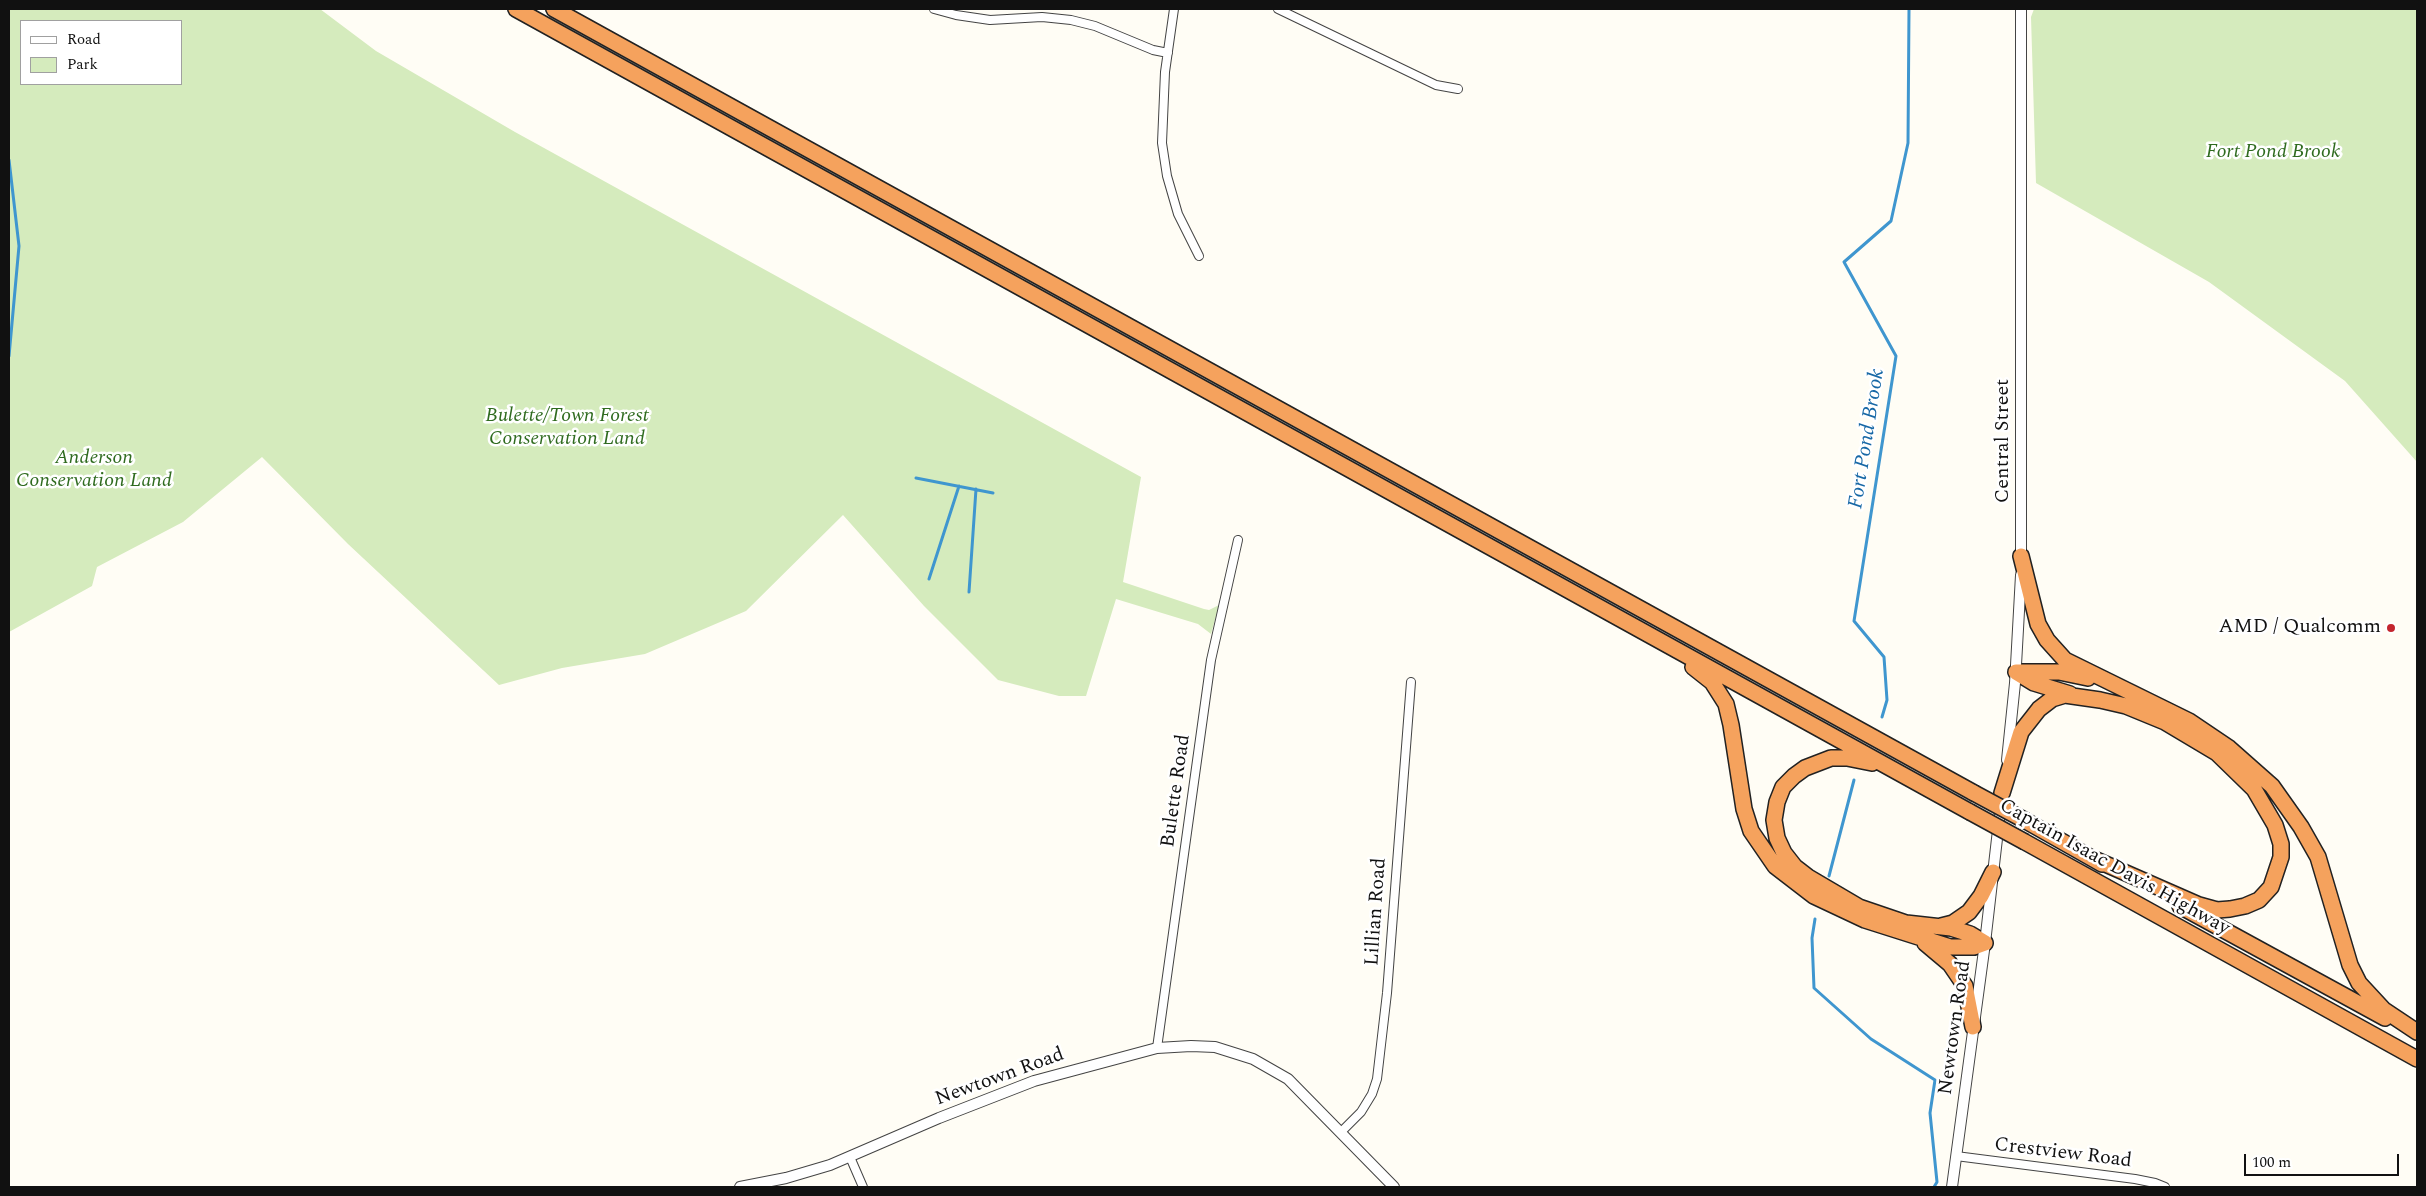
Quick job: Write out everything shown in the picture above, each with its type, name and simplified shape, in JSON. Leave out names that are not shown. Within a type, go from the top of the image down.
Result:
[{"type":"highway","points":[[516,9],[1670,646],[1712,682],[1726,704],[1732,725],[1744,809],[1751,831],[1775,866],[1814,896],[1865,920],[1912,937],[1950,947],[1974,947],[1985,943]]},
{"type":"highway","name":"Captain Isaac Davis Highway","points":[[554,9],[2417,1036]]},
{"type":"highway","points":[[2022,556],[2034,612],[2047,640],[2065,660],[2211,734],[2272,786],[2301,827],[2318,857],[2350,965],[2359,983],[2384,1010],[2417,1032]]},
{"type":"highway","name":"Captain Isaac Davis Highway","points":[[1670,646],[2417,1059]]},
{"type":"highway","points":[[2016,672],[2059,672],[2107,682]]},
{"type":"highway","points":[[2016,672],[2034,683],[2078,696],[2126,706],[2186,733],[2217,753],[2254,789],[2271,817],[2281,844],[2281,857],[2271,887],[2259,900],[2230,910],[2217,910],[2199,905],[2094,859]]},
{"type":"highway","points":[[2002,793],[2021,732],[2030,718],[2052,699],[2065,695],[2078,696]]},
{"type":"highway","points":[[1889,768],[1839,758],[1819,761],[1805,768],[1783,787],[1777,802],[1774,820],[1777,838],[1784,853],[1795,867],[1841,898],[1891,918],[1916,925],[1937,926],[1970,934],[1985,943]]},
{"type":"highway","points":[[1937,926],[1953,923],[1969,912],[1981,896],[1993,872]]},
{"type":"highway","points":[[1912,937],[1930,946],[1957,973],[1965,986],[1973,1027]]},
{"type":"street","points":[[934,9],[956,15],[990,20],[1042,17],[1071,20],[1095,26],[1153,50],[1168,53]]},
{"type":"street","points":[[1174,9],[1162,112],[1162,143],[1167,176],[1178,214],[1199,256]]},
{"type":"street","points":[[1278,9],[1436,85],[1458,89]]},
{"type":"street","name":"Central Street","points":[[1993,872],[2016,672],[2022,556],[2020,9]]},
{"type":"street","name":"Bulette Road","points":[[1157,1048],[1211,660],[1238,540]]},
{"type":"street","name":"Lillian Road","points":[[1342,1132],[1361,1112],[1372,1094],[1377,1079],[1387,993],[1411,682]]},
{"type":"street","name":"Newtown Road","points":[[1952,1187],[1993,872]]},
{"type":"street","name":"Newtown Road","points":[[740,1187],[786,1178],[850,1157],[939,1118],[1034,1080],[1157,1048],[1215,1047],[1253,1059],[1277,1071],[1298,1088],[1394,1187]]},
{"type":"street","name":"Crestview Road","points":[[1956,1156],[2135,1179],[2155,1182],[2165,1187]]},
{"type":"street","points":[[850,1157],[863,1187]]},
{"type":"green space","name":"Bulette/Town Forest Conservation Land","points":[[9,9],[320,9],[376,51],[515,132],[1141,477],[1123,582],[1204,609],[1209,610],[1219,605],[1211,634],[1198,624],[1116,599],[1086,696],[1059,696],[998,680],[924,606],[843,515],[746,611],[645,654],[562,668],[499,685],[348,544],[262,457],[183,522],[97,567],[92,586],[9,632]]},
{"type":"green space","name":"Fort Pond Brook","points":[[2034,9],[2417,9],[2417,462],[2345,381],[2209,282],[2036,183],[2031,17]]},
{"type":"waterway","name":"Fort Pond Brook","points":[[1882,717],[1887,700],[1884,657],[1854,621],[1896,356],[1844,262],[1891,221],[1908,143],[1909,9]]},
{"type":"waterway","points":[[9,160],[19,246],[9,356]]},
{"type":"waterway","points":[[916,478],[993,493]]},
{"type":"waterway","points":[[929,579],[959,486]]},
{"type":"waterway","points":[[969,592],[976,489]]},
{"type":"waterway","name":"Fort Pond Brook","points":[[1829,876],[1854,780]]},
{"type":"waterway","name":"Fort Pond Brook","points":[[1815,919],[1812,938],[1814,988],[1871,1039],[1935,1080],[1930,1113],[1937,1182],[1934,1187]]},
{"type":"place","name":"AMD / Qualcomm","points":[[2391,628]]},
{"type":"park label","name":"Anderson Conservation Land","points":[[94,470]]}]
